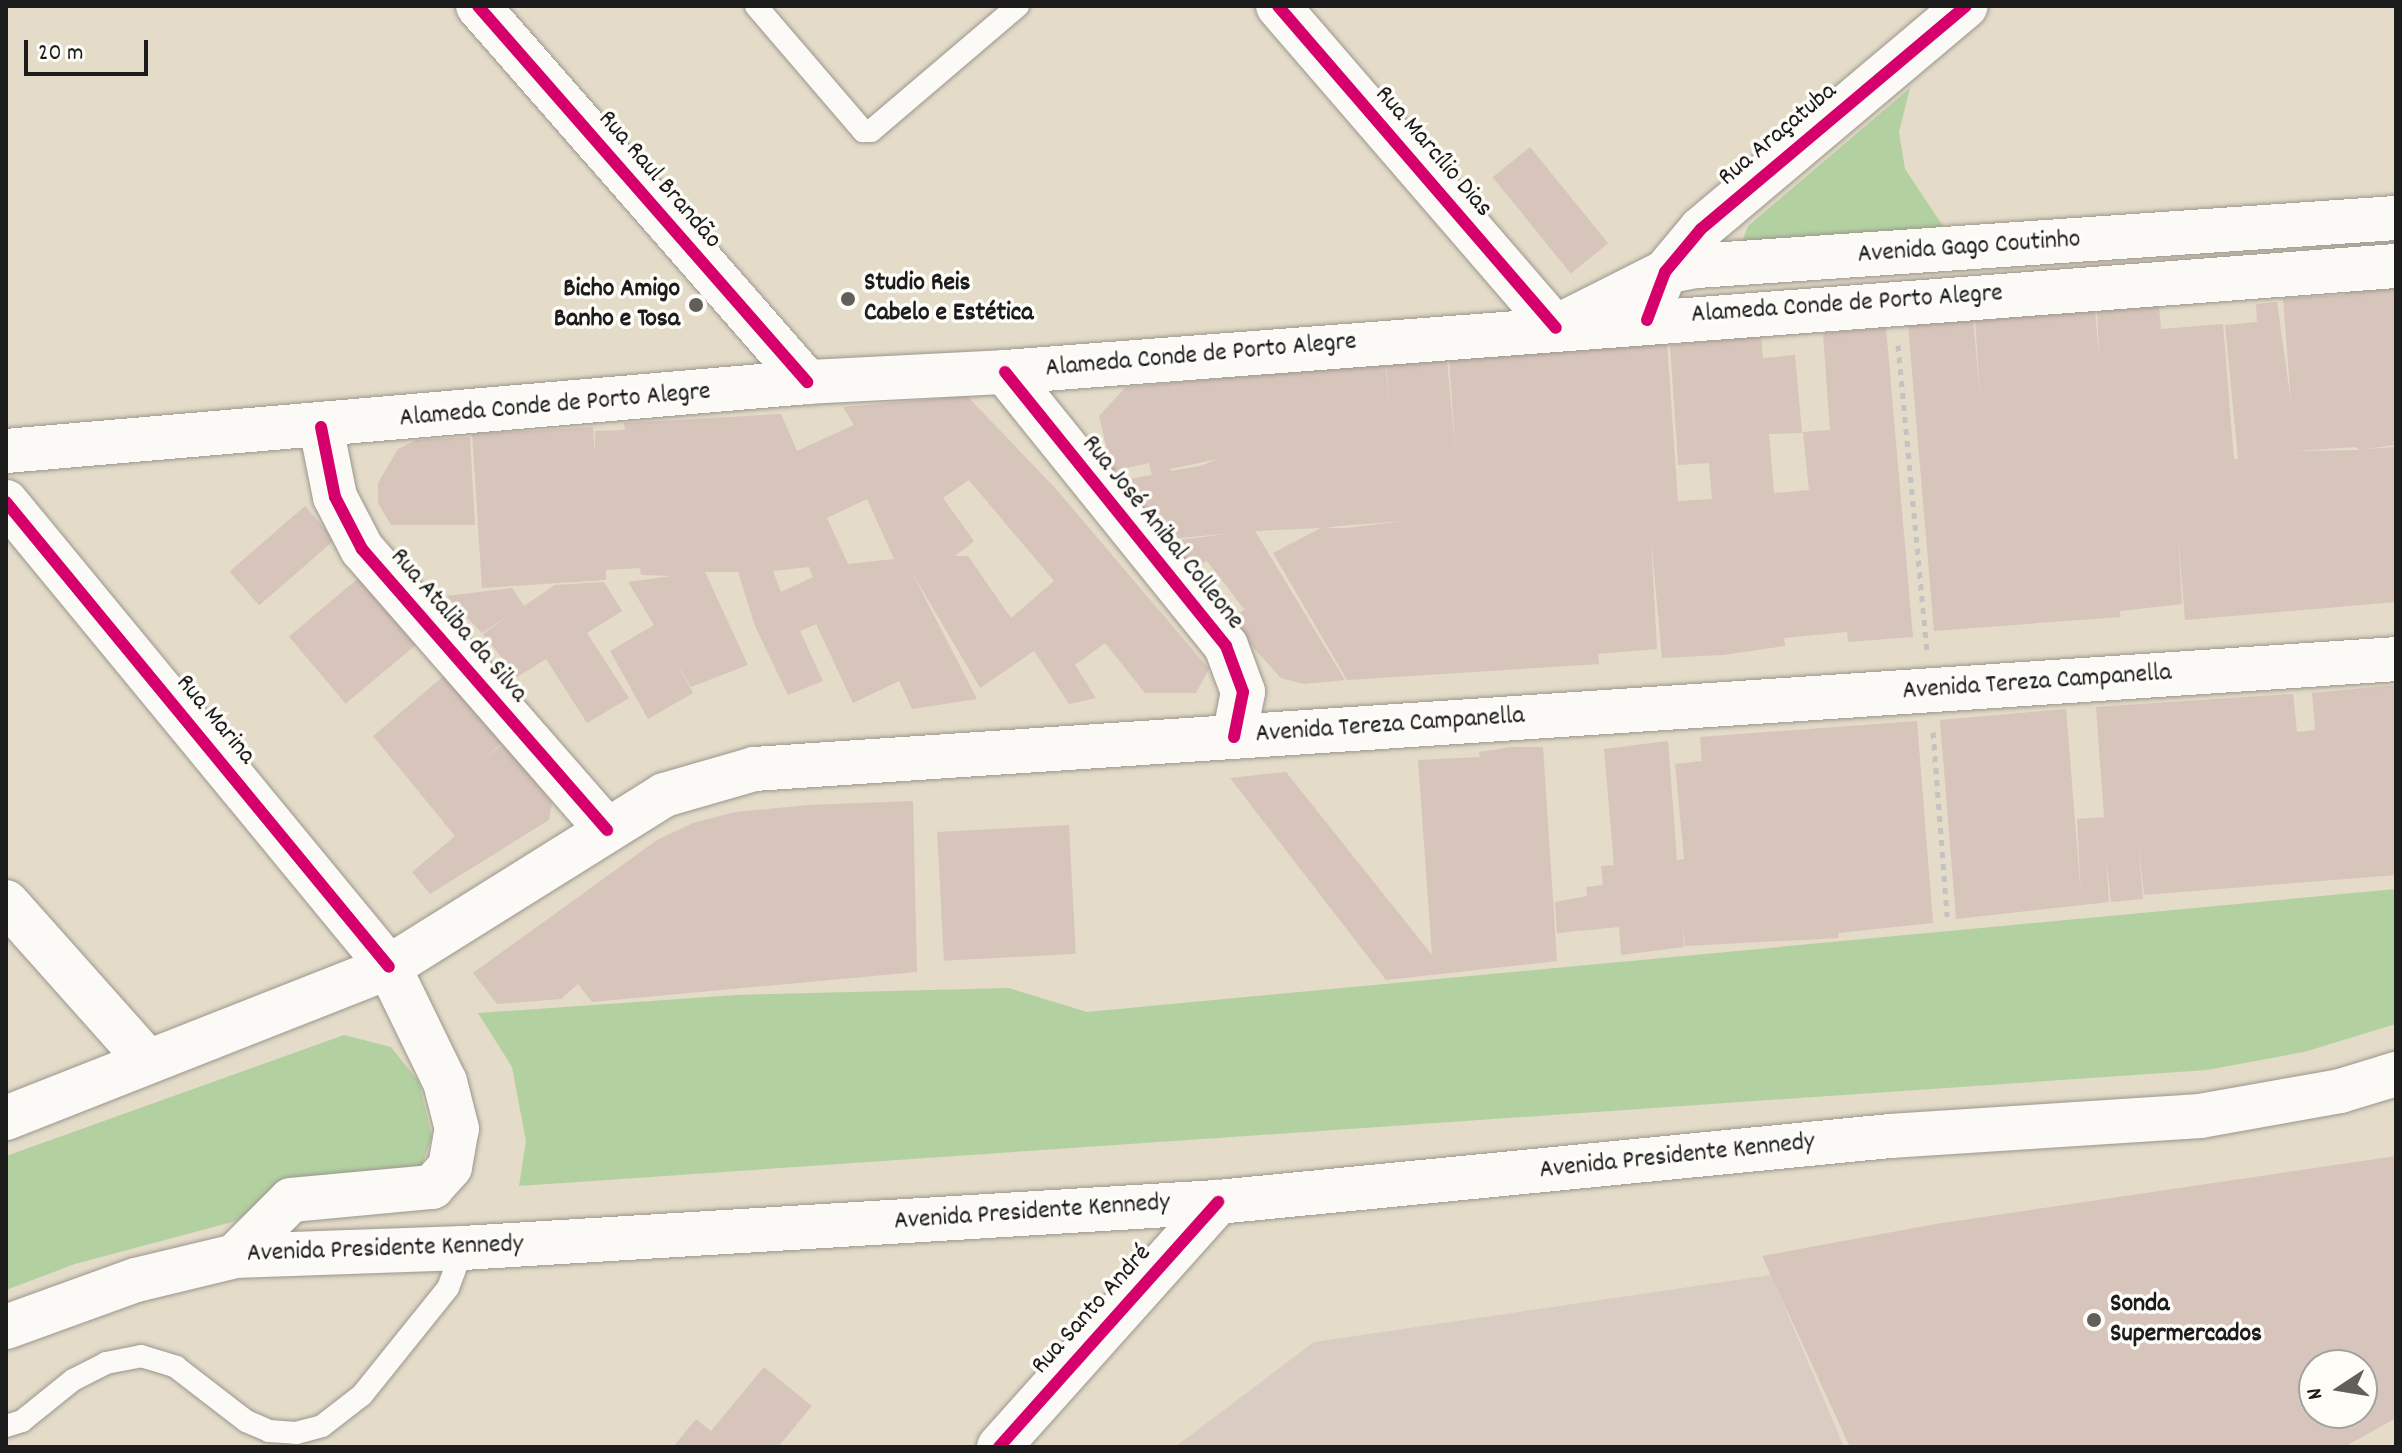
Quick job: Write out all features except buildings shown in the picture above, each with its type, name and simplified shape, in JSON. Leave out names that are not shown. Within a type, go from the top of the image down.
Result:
[{"type":"main road","name":"Rua Raul Brandão","points":[[478,6],[807,382]]},
{"type":"main road","name":"Rua Marcílio Dias","points":[[1278,6],[1556,328]]},
{"type":"main road","name":"Rua Araçatuba","points":[[1647,320],[1665,272],[1701,229],[1966,6]]},
{"type":"main road","name":"Avenida Gago Coutinho","points":[[1556,328],[1665,272],[2396,218]]},
{"type":"main road","name":"Alameda Conde de Porto Alegre","points":[[6,451],[321,427],[807,382],[1005,372],[1894,301],[2396,266]]},
{"type":"main road","name":"Rua José Anibal Colleone","points":[[1005,372],[1226,646],[1243,692],[1234,737]]},
{"type":"main road","name":"Rua Ataliba da Silva","points":[[321,427],[335,497],[362,549],[607,830]]},
{"type":"main road","name":"Rua Marina","points":[[6,502],[389,967],[445,1082],[457,1129],[450,1167],[432,1187],[291,1200],[235,1256]]},
{"type":"main road","name":"Avenida Tereza Campanella","points":[[389,967],[664,795],[754,769],[2396,659]]},
{"type":"main road","points":[[6,902],[147,1060]]},
{"type":"main road","points":[[6,1118],[389,967]]},
{"type":"main road","name":"Avenida Presidente Kennedy","points":[[6,1327],[136,1280],[235,1256],[463,1248],[1218,1202],[1890,1136],[2200,1116],[2340,1091],[2396,1074]]},
{"type":"main road","name":"Rua Santo André","points":[[999,1447],[1218,1202]]},
{"type":"lane","points":[[756,6],[863,131],[871,131],[1018,6]]},
{"type":"lane","points":[[6,1426],[22,1421],[73,1380],[106,1363],[141,1356],[176,1367],[246,1421],[269,1431],[296,1433],[322,1426],[362,1395],[448,1288],[463,1248]]},
{"type":"path","points":[[1894,301],[1930,690],[1947,916]]},
{"type":"shaded area","points":[[1771,1275],[1844,1447],[1175,1447],[1314,1342]]},
{"type":"green space","points":[[1910,88],[1899,132],[1905,169],[1945,229],[1742,242],[1748,226]]},
{"type":"green space","points":[[2396,889],[2396,1024],[2304,1052],[2207,1070],[519,1186],[526,1141],[512,1067],[478,1013],[736,995],[1009,988],[1087,1012]]},
{"type":"green space","points":[[344,1035],[391,1047],[419,1082],[432,1137],[422,1165],[408,1174],[293,1180],[236,1221],[75,1264],[6,1290],[6,1156]]},
{"type":"cycle path","points":[[478,6],[807,382]]},
{"type":"cycle path","points":[[1278,6],[1556,328]]},
{"type":"cycle path","points":[[1647,320],[1665,272],[1701,229],[1966,6]]},
{"type":"cycle path","points":[[1005,372],[1226,646],[1243,692],[1234,737]]},
{"type":"cycle path","points":[[321,427],[335,497],[362,549],[607,830]]},
{"type":"cycle path","points":[[6,502],[389,967]]},
{"type":"cycle path","points":[[999,1447],[1218,1202]]},
{"type":"place","name":"Studio Reis Cabelo e Estética","points":[[848,299]]},
{"type":"place","name":"Bicho Amigo Banho e Tosa","points":[[696,305]]},
{"type":"place","name":"Sonda Supermercados","points":[[2094,1320]]}]
